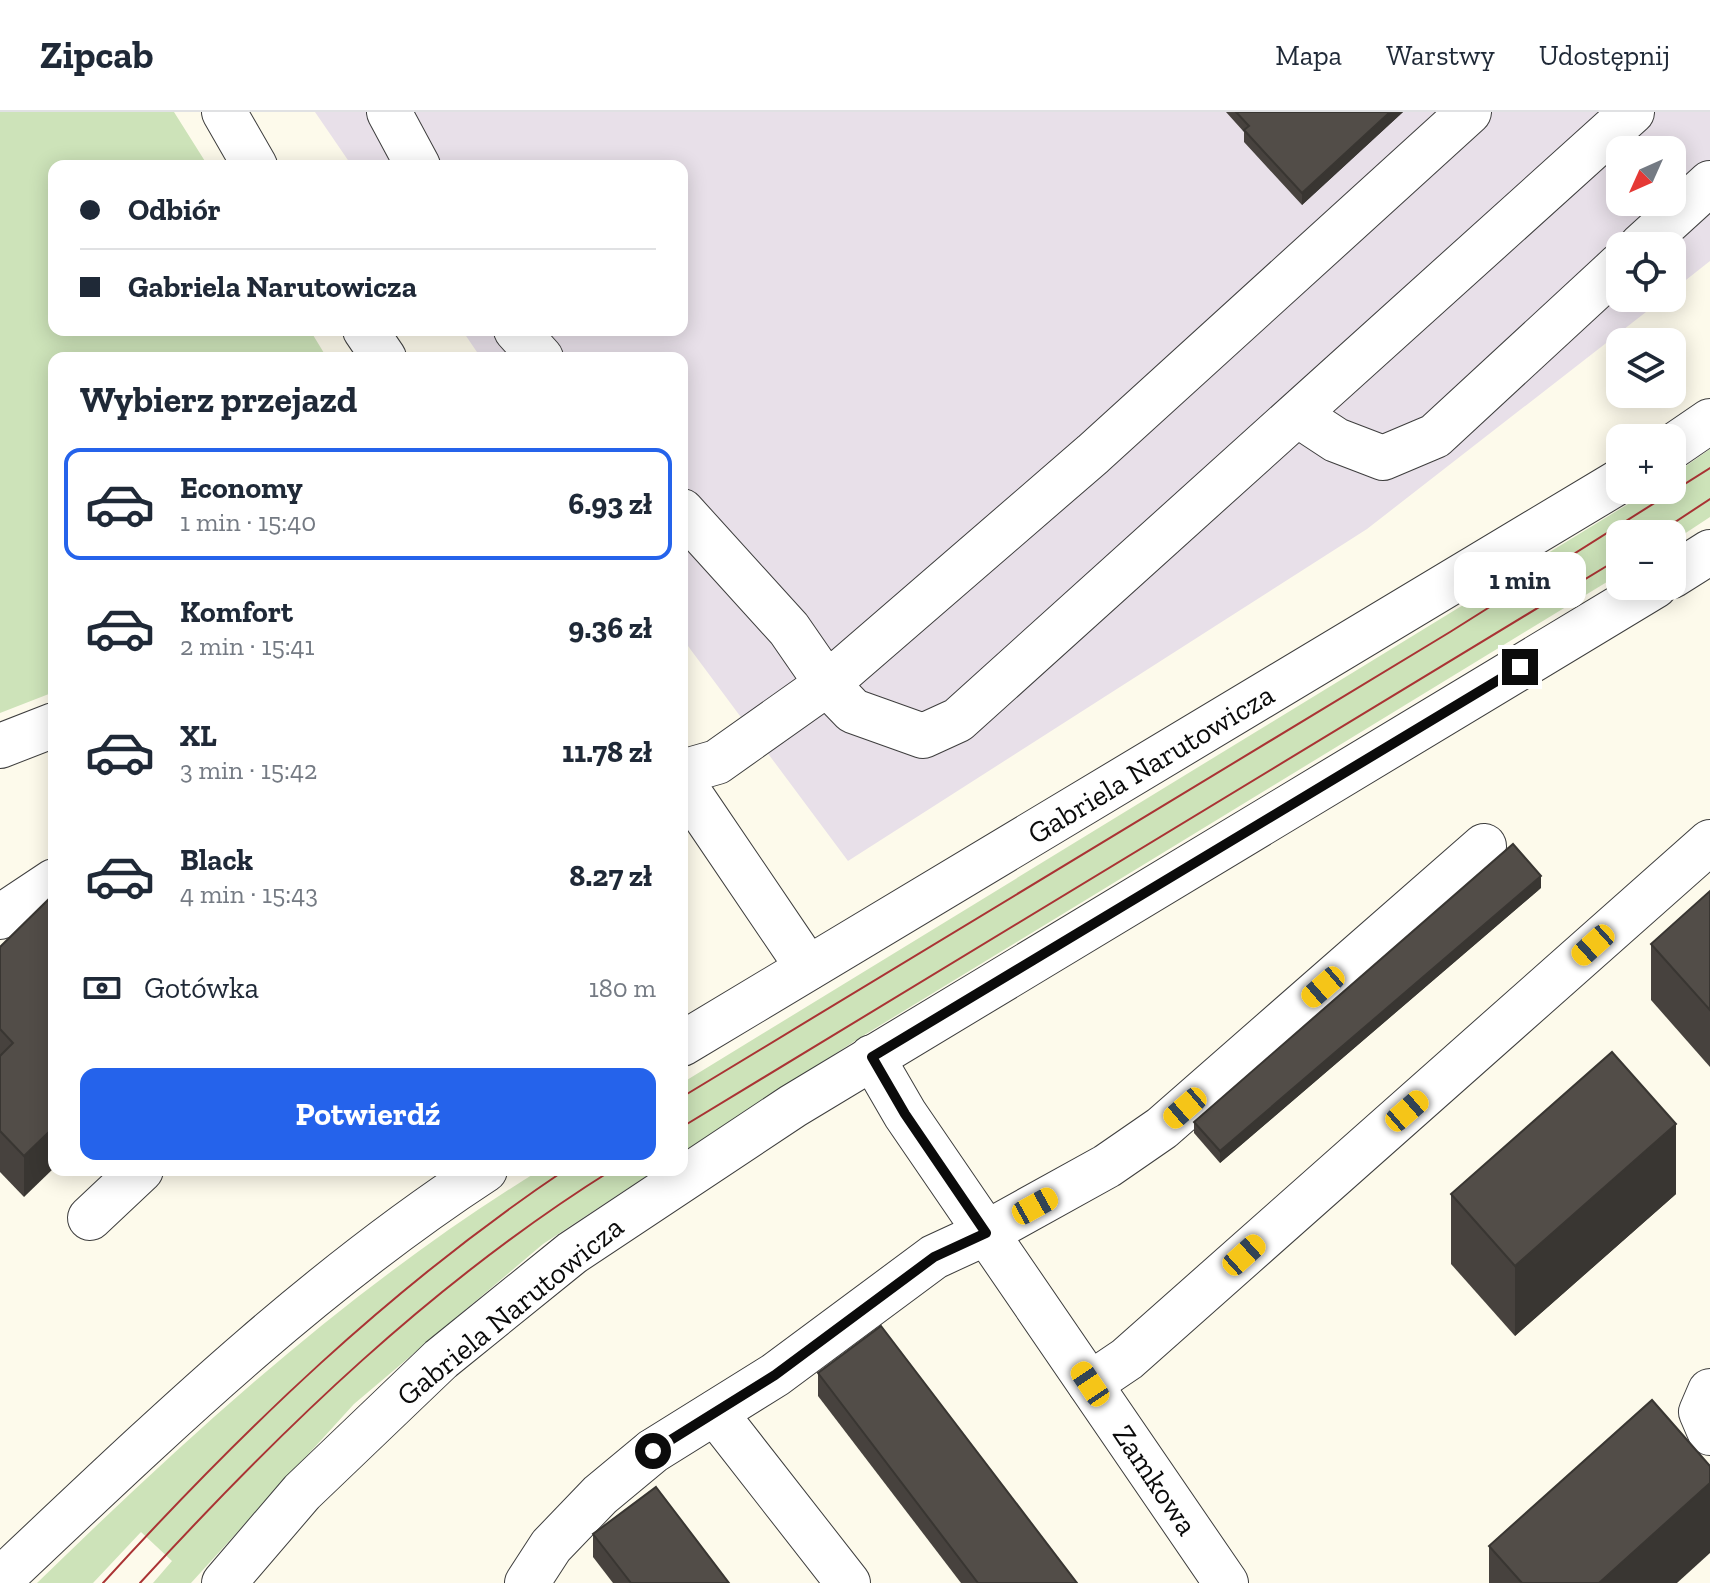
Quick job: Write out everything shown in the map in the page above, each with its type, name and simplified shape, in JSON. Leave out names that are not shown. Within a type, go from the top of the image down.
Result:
[{"type":"street","points":[[224,112],[252,160]]},
{"type":"street","points":[[389,112],[415,160]]},
{"type":"street","points":[[688,770],[717,762],[827,684],[1093,454],[1469,112]]},
{"type":"street","points":[[688,518],[789,629],[827,684],[853,711],[923,736],[958,720],[1632,112]]},
{"type":"street","points":[[1656,232],[1710,183]]},
{"type":"street","points":[[1298,415],[1336,440],[1383,458],[1435,436],[1606,278]]},
{"type":"street","points":[[521,336],[536,352]]},
{"type":"street","points":[[1686,437],[1710,421]]},
{"type":"street","name":"Gabriela Narutowicza","points":[[688,1040],[1606,489]]},
{"type":"street","name":"Gabriela Narutowicza","points":[[224,1583],[302,1492],[441,1359],[572,1253],[872,1057],[1632,600]]},
{"type":"street","points":[[0,746],[48,727]]},
{"type":"street","points":[[688,791],[808,968]]},
{"type":"street","points":[[1090,1384],[1127,1359],[1710,842]]},
{"type":"street","points":[[527,1583],[551,1546],[600,1495],[653,1451],[716,1414],[934,1257],[986,1233],[1107,1166],[1162,1128],[1484,846]]},
{"type":"street","points":[[0,917],[48,885]]},
{"type":"street","name":"Zamkowa","points":[[872,1057],[905,1114],[1226,1583]]},
{"type":"street","points":[[90,1218],[135,1176]]},
{"type":"street","points":[[0,1580],[222,1371],[423,1210],[476,1176]]},
{"type":"street","points":[[1710,1391],[1701,1412],[1710,1433]]},
{"type":"street","points":[[716,1414],[848,1583]]},
{"type":"shaded area","points":[[315,112],[1710,112],[1710,261],[1686,280],[1686,232],[1606,232],[1606,312],[1646,312],[1625,328],[1606,328],[1606,343],[1367,529],[848,861],[688,646],[688,352],[477,352],[466,336],[688,336],[688,160],[348,160]]},
{"type":"green space","points":[[0,112],[174,112],[204,160],[48,160],[48,336],[314,336],[323,352],[48,352],[48,694],[0,713]]},
{"type":"green space","points":[[1710,449],[1710,517],[1686,533],[1686,520],[1606,520],[1606,583],[861,1037],[688,1149],[688,1079],[1628,504],[1686,504],[1686,466]]},
{"type":"green space","points":[[531,1176],[647,1176],[543,1244],[354,1404],[191,1583],[153,1583],[172,1561],[141,1532],[93,1583],[37,1583],[156,1470],[277,1362],[471,1214]]},
{"type":"building","points":[[1236,112],[1390,112],[1302,193],[1244,130],[1249,126]]},
{"type":"building","points":[[1513,844],[1541,876],[1220,1151],[1194,1122]]},
{"type":"building","points":[[1710,891],[1710,1010],[1651,944]]},
{"type":"building","points":[[48,900],[48,1133],[24,1156],[0,1131],[0,1056],[13,1043],[0,1029],[0,947]]},
{"type":"building","points":[[1612,1052],[1676,1124],[1515,1266],[1451,1194]]},
{"type":"building","points":[[881,1326],[1077,1583],[978,1583],[818,1373]]},
{"type":"building","points":[[1652,1400],[1710,1466],[1710,1483],[1599,1583],[1522,1583],[1489,1546]]},
{"type":"building","points":[[656,1487],[729,1583],[631,1583],[593,1534]]},
{"type":"tram line","points":[[688,1093],[1450,632],[1710,468]]},
{"type":"tram line","points":[[1678,520],[1710,499]]},
{"type":"tram line","points":[[688,1123],[1606,566]]},
{"type":"tram line","points":[[103,1583],[210,1470],[321,1363],[439,1262],[556,1176]]},
{"type":"tram line","points":[[140,1583],[248,1469],[362,1360],[483,1260],[603,1176]]},
{"type":"route","points":[[653,1451],[775,1375],[934,1257],[986,1233],[905,1114],[872,1057],[1520,667]]}]
